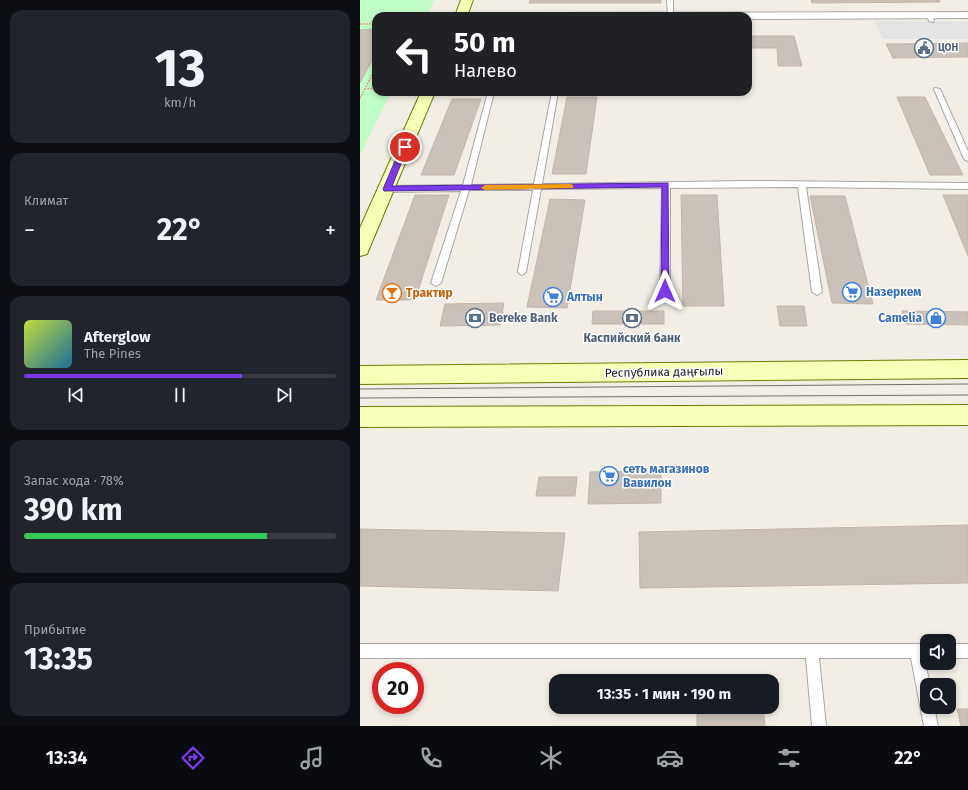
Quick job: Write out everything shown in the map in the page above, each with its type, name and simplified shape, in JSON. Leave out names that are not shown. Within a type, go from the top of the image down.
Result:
[{"type":"main road","points":[[462,12],[467,0]]},
{"type":"main road","points":[[360,249],[426,96]]},
{"type":"main road","name":"Республика даңғылы","points":[[360,375],[968,369]]},
{"type":"main road","points":[[360,417],[968,415]]},
{"type":"street","points":[[752,16],[931,18],[968,14]]},
{"type":"lane","points":[[670,0],[671,12]]},
{"type":"lane","points":[[937,89],[968,159]]},
{"type":"lane","points":[[436,282],[466,188],[490,96]]},
{"type":"lane","points":[[522,272],[554,96]]},
{"type":"lane","points":[[387,189],[802,184],[968,186]]},
{"type":"lane","points":[[802,184],[817,292]]},
{"type":"lane","points":[[665,291],[666,185]]},
{"type":"lane","points":[[812,651],[819,726]]},
{"type":"lane","points":[[360,652],[920,651]]},
{"type":"lane","points":[[956,651],[968,651]]},
{"type":"lane","points":[[929,714],[931,726]]},
{"type":"path","points":[[360,24],[372,24]]},
{"type":"path","points":[[360,98],[372,75]]},
{"type":"path","points":[[365,88],[372,88]]},
{"type":"green space","points":[[360,0],[434,0],[429,12],[372,12],[372,96],[389,96],[360,155]]},
{"type":"shaded area","points":[[874,21],[968,22],[968,39],[883,39]]},
{"type":"building","points":[[530,0],[661,0],[661,3],[529,3]]},
{"type":"building","points":[[811,0],[939,0],[940,2],[812,3]]},
{"type":"building","points":[[372,29],[372,60],[360,83],[360,30]]},
{"type":"building","points":[[752,36],[794,36],[802,66],[778,66],[777,48],[752,48]]},
{"type":"building","points":[[968,43],[968,57],[893,58],[886,44]]},
{"type":"building","points":[[567,97],[597,97],[586,174],[552,174]]},
{"type":"building","points":[[897,97],[925,97],[963,175],[930,175]]},
{"type":"building","points":[[452,99],[481,99],[454,175],[421,175]]},
{"type":"building","points":[[415,195],[449,195],[415,300],[376,300]]},
{"type":"building","points":[[681,195],[717,195],[724,306],[683,306]]},
{"type":"building","points":[[943,195],[968,195],[968,256]]},
{"type":"building","points":[[810,196],[845,196],[873,304],[832,303]]},
{"type":"building","points":[[550,199],[585,200],[567,308],[527,307]]},
{"type":"building","points":[[504,303],[500,325],[440,326],[445,304]]},
{"type":"building","points":[[777,306],[804,306],[807,326],[780,326]]},
{"type":"building","points":[[593,311],[664,311],[664,324],[592,324]]},
{"type":"building","name":"Camelia","points":[[902,311],[968,312],[968,325],[906,324]]},
{"type":"building","points":[[661,471],[661,503],[588,504],[590,472]]},
{"type":"building","points":[[539,477],[577,477],[575,496],[536,496]]},
{"type":"building","points":[[968,525],[968,583],[640,588],[639,532]]},
{"type":"building","points":[[360,529],[565,533],[558,591],[360,586]]},
{"type":"building","points":[[957,709],[968,709],[968,726],[961,726]]},
{"type":"building","points":[[697,714],[764,714],[765,726],[697,726]]},
{"type":"tram line","points":[[360,389],[968,384]]},
{"type":"tram line","points":[[360,398],[968,395]]},
{"type":"slow traffic","points":[[485,188],[570,186]]},
{"type":"place","name":"ЦОН","points":[[924,48]]},
{"type":"place","name":"Назеркем","points":[[852,292]]},
{"type":"place","name":"Трактир","points":[[392,293]]},
{"type":"place","name":"Алтын","points":[[553,297]]},
{"type":"place","name":"Bereke Bank","points":[[475,318]]},
{"type":"place","name":"Каспийский банк","points":[[632,318]]},
{"type":"place","name":"Camelia","points":[[936,318]]},
{"type":"place","name":"сеть магазинов Вавилон","points":[[609,476]]},
{"type":"route","points":[[405,147],[387,189],[666,185],[665,291]]}]
